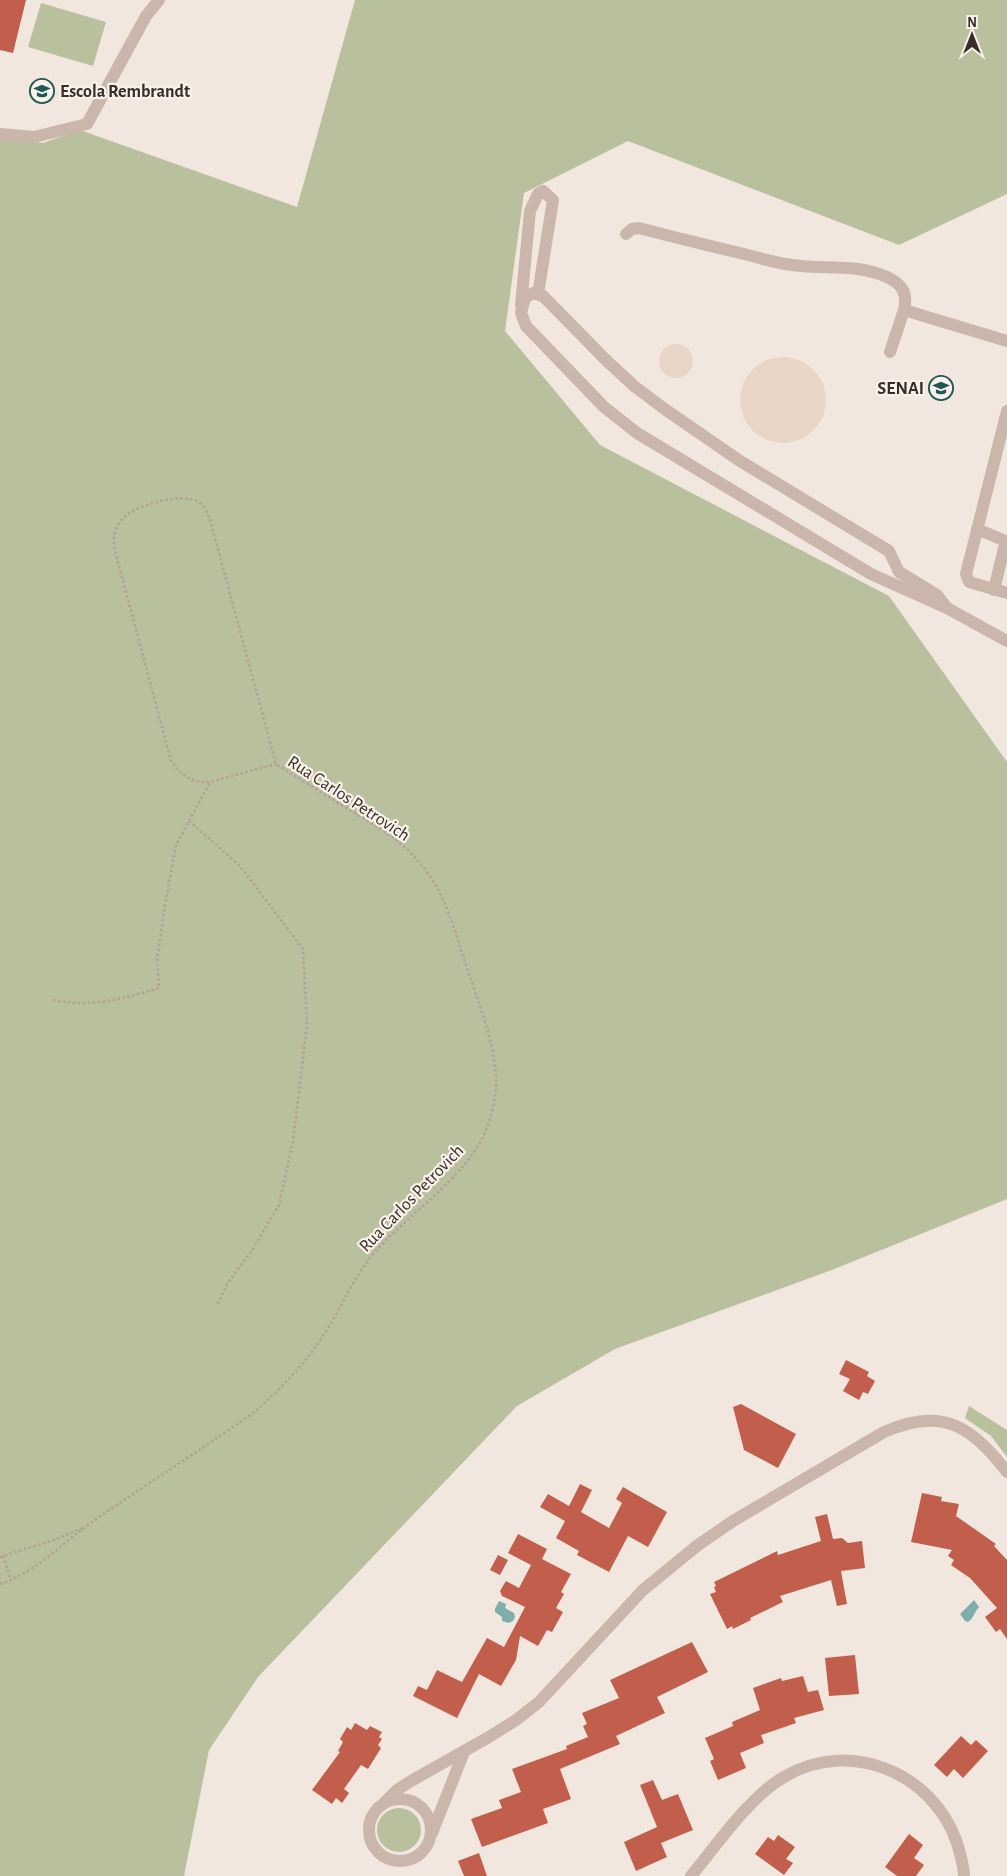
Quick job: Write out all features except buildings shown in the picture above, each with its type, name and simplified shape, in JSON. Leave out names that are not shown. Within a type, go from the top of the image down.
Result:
[{"type":"street","points":[[0,134],[34,137],[87,124],[146,16],[159,0]]},
{"type":"street","points":[[538,294],[553,200],[543,191],[538,194],[530,211],[521,313],[526,326],[604,407],[637,432],[871,574],[947,608],[1007,641]]},
{"type":"street","points":[[626,234],[632,229],[639,228],[791,265],[839,266],[863,269],[887,277],[900,285],[906,292],[904,310],[890,352]]},
{"type":"street","points":[[521,313],[529,294],[543,296],[634,386],[732,456],[883,546],[892,556],[899,572],[937,596],[947,608]]},
{"type":"street","points":[[904,310],[1007,341]]},
{"type":"street","points":[[1007,411],[966,578],[969,582],[1007,594]]},
{"type":"street","points":[[978,529],[1003,540],[1005,544],[994,590]]},
{"type":"street","points":[[464,1752],[430,1837],[420,1854],[411,1859],[401,1861],[382,1856],[370,1840],[370,1821],[375,1812],[397,1790],[516,1720],[539,1702],[643,1590],[691,1550],[732,1522],[884,1432],[904,1423],[920,1420],[940,1421],[956,1425],[985,1445],[1007,1472]]},
{"type":"street","points":[[691,1876],[764,1789],[785,1776],[812,1764],[843,1760],[873,1763],[899,1774],[921,1789],[939,1809],[953,1831],[964,1876]]},
{"type":"street","points":[[382,1805],[399,1799],[417,1805],[429,1819],[430,1837]]},
{"type":"path","name":"Rua Carlos Petrovich","points":[[0,1584],[26,1573],[60,1549],[86,1527],[258,1410],[282,1388],[305,1363],[320,1341],[353,1282],[369,1259],[388,1238],[453,1178],[471,1155],[486,1131],[493,1106],[496,1079],[493,1051],[444,900],[432,880],[413,856],[394,838],[276,764],[206,510],[202,504],[185,498],[143,507],[122,519],[116,528],[113,538],[114,547],[171,761],[177,770],[191,780],[210,782],[276,764]]},
{"type":"path","points":[[52,1000],[73,1004],[113,1001],[159,988],[157,959],[164,905],[176,845],[210,782]]},
{"type":"path","points":[[189,821],[239,865],[303,949],[307,1025],[293,1141],[279,1205],[251,1252],[227,1284],[217,1306]]},
{"type":"path","name":"Rua Carlos Petrovich","points":[[2,1556],[54,1540],[86,1527]]},
{"type":"path","points":[[2,1556],[11,1580]]},
{"type":"green space","points":[[355,0],[1007,0],[1007,194],[899,245],[628,141],[524,193],[505,331],[600,445],[889,596],[1007,762],[1007,1199],[832,1270],[615,1349],[517,1406],[258,1677],[209,1750],[184,1876],[0,1876],[0,136],[43,143],[80,130],[297,207]]},
{"type":"green space","points":[[41,3],[106,22],[93,66],[28,47]]},
{"type":"green space","points":[[969,1406],[1007,1430],[1007,1457],[991,1436],[965,1418]]},
{"type":"green space","points":[[395,1808],[403,1808],[415,1814],[421,1830],[415,1846],[403,1852],[395,1852],[383,1846],[377,1834],[377,1826],[383,1814]]},
{"type":"shaded area","points":[[676,344],[683,345],[688,349],[692,354],[692,368],[688,373],[683,377],[676,378],[669,377],[664,373],[660,368],[659,361],[660,354],[664,349],[669,345]]},
{"type":"shaded area","points":[[783,357],[799,360],[807,364],[819,376],[823,384],[826,400],[823,416],[819,424],[807,436],[799,440],[783,443],[767,440],[759,436],[747,424],[743,416],[740,400],[743,384],[747,376],[759,364],[767,360]]},
{"type":"water","points":[[974,1600],[979,1607],[968,1622],[965,1621],[960,1614]]},
{"type":"water","points":[[499,1601],[506,1604],[505,1608],[514,1613],[513,1621],[509,1623],[502,1621],[502,1617],[495,1612]]},
{"type":"place","name":"Escola Rembrandt","points":[[42,91]]},
{"type":"place","name":"SENAI","points":[[941,388]]}]
